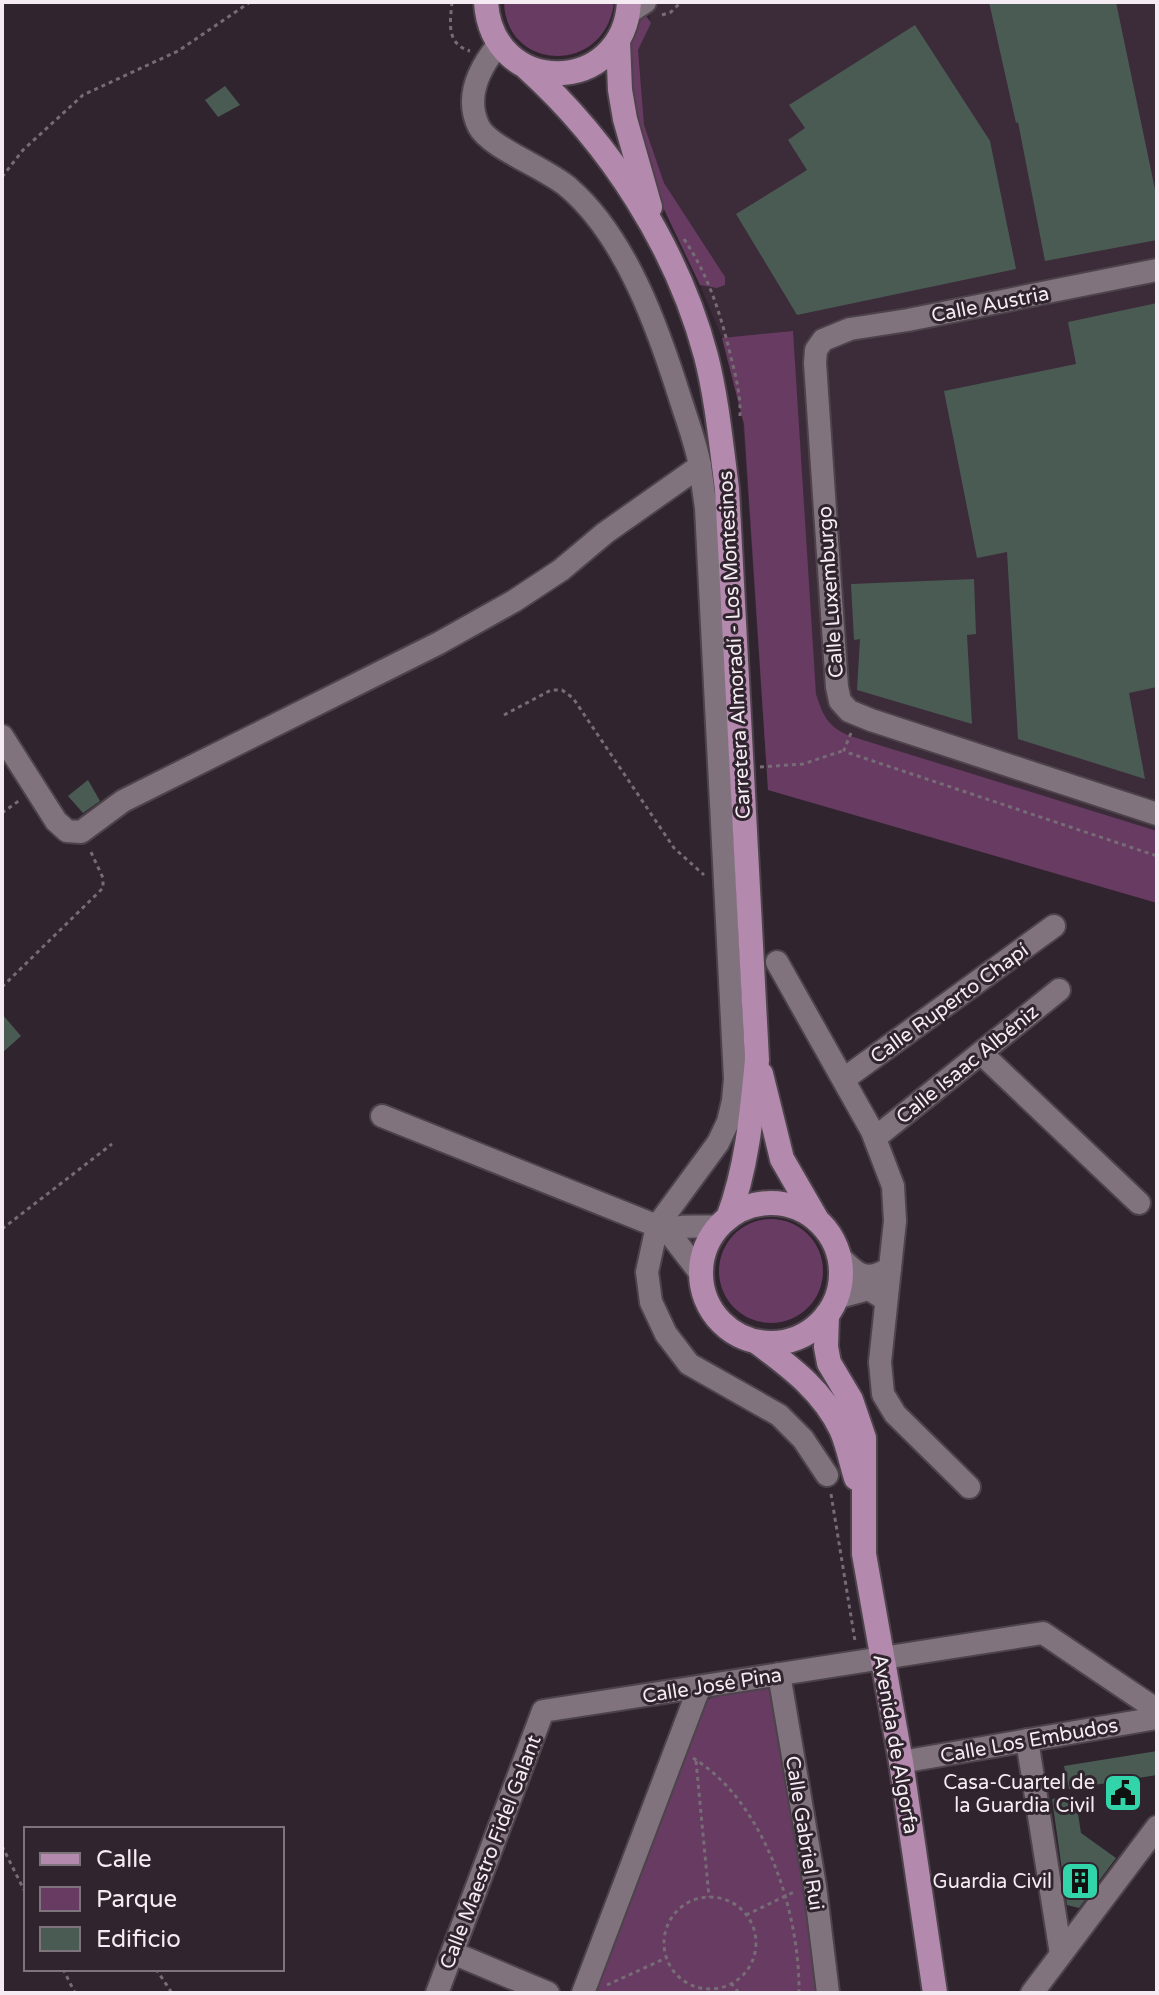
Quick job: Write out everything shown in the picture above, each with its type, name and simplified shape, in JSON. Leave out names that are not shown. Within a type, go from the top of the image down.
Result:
[{"type":"main road","points":[[486,2],[494,51]]},
{"type":"main road","points":[[527,68],[561,74],[577,71],[600,59],[618,41],[640,8]]},
{"type":"main road","name":"Carretera Almoradí - Los Montesinos","points":[[618,41],[620,90],[636,165],[672,239],[717,406],[754,771],[757,1060],[751,1118],[735,1199],[724,1222]]},
{"type":"main road","name":"Carretera Almoradí - Los Montesinos","points":[[494,51],[507,54],[557,95],[672,239]]},
{"type":"main road","name":"Carretera Almoradí - Los Montesinos","points":[[757,1060],[782,1159],[817,1220]]},
{"type":"main road","points":[[773,1203],[797,1208],[817,1220],[827,1230],[839,1256],[841,1270],[832,1307],[803,1335],[773,1343],[744,1338],[721,1323],[706,1301],[701,1274],[709,1240],[724,1222],[749,1206],[773,1203]]},
{"type":"main road","name":"Avenida de Algorfa","points":[[832,1307],[826,1347],[829,1363],[851,1400],[864,1438],[862,1495],[870,1660],[901,1762],[935,1993]]},
{"type":"main road","name":"Avenida de Algorfa","points":[[757,1342],[805,1379],[828,1407],[844,1438],[862,1495]]},
{"type":"street","points":[[494,51],[477,78],[471,106],[481,131],[495,144],[566,185],[603,226],[648,305],[700,466],[706,508],[735,1079],[733,1101],[718,1143],[662,1228],[647,1272],[651,1302],[666,1334],[689,1364],[779,1415],[803,1439],[827,1475]]},
{"type":"street","name":"Calle Austria","points":[[823,340],[850,329],[1157,270]]},
{"type":"street","name":"Calle Luxemburgo","points":[[823,340],[816,350],[815,363],[837,687],[840,701],[849,711],[861,716]]},
{"type":"street","points":[[2,736],[56,821],[67,831],[81,832],[123,801],[439,643],[514,601],[561,570],[605,533],[700,466]]},
{"type":"street","points":[[861,716],[1157,814]]},
{"type":"street","name":"Calle Ruperto Chapí","points":[[844,1079],[1054,926]]},
{"type":"street","points":[[777,962],[875,1138],[886,1163],[896,1203],[880,1362],[883,1394],[895,1414],[969,1487]]},
{"type":"street","name":"Calle Isaac Albéniz","points":[[875,1138],[1059,990]]},
{"type":"street","points":[[981,1053],[1139,1203]]},
{"type":"street","points":[[382,1116],[662,1228],[701,1274]]},
{"type":"street","points":[[662,1228],[684,1225],[702,1228],[724,1222]]},
{"type":"street","points":[[839,1256],[863,1276],[870,1277],[890,1268]]},
{"type":"street","points":[[832,1307],[869,1289],[885,1301]]},
{"type":"street","name":"Calle José Pina","points":[[543,1711],[1043,1633],[1157,1710]]},
{"type":"street","name":"Calle Gabriel Rui","points":[[779,1674],[815,1886],[828,1993]]},
{"type":"street","points":[[583,1993],[685,1755],[699,1688]]},
{"type":"street","name":"Calle Maestro Fidel Galant","points":[[437,1993],[543,1711]]},
{"type":"street","name":"Calle Los Embudos","points":[[901,1762],[1157,1718]]},
{"type":"street","points":[[1027,1740],[1061,1954]]},
{"type":"street","points":[[1032,1993],[1157,1827]]},
{"type":"street","points":[[453,1953],[548,1993]]},
{"type":"path","points":[[2,177],[23,150],[83,95],[178,51],[250,2]]},
{"type":"path","points":[[452,2],[449,26],[452,40],[460,48],[494,51]]},
{"type":"path","points":[[640,8],[671,12],[681,2]]},
{"type":"path","points":[[672,239],[713,291],[736,376],[741,400],[740,415]]},
{"type":"path","points":[[504,715],[551,690],[562,690],[573,698],[674,848],[696,870],[726,889]]},
{"type":"path","points":[[844,750],[861,716]]},
{"type":"path","points":[[754,771],[803,764],[844,750],[1157,856]]},
{"type":"path","points":[[2,987],[103,888],[103,878],[81,832]]},
{"type":"path","points":[[2,1229],[112,1144]]},
{"type":"path","points":[[827,1475],[870,1660]]},
{"type":"path","points":[[685,1755],[727,1787],[754,1825],[775,1865],[786,1896],[797,1947],[799,1993]]},
{"type":"path","points":[[685,1755],[709,1897]]},
{"type":"path","points":[[2,1846],[24,1890]]},
{"type":"path","points":[[746,1915],[802,1887],[815,1886]]},
{"type":"path","points":[[709,1897],[730,1902],[746,1915],[753,1929],[754,1953],[750,1966],[731,1983],[708,1989],[685,1982],[674,1972],[666,1958],[664,1937],[675,1913],[685,1905],[709,1897]]},
{"type":"path","points":[[608,1985],[666,1958]]},
{"type":"path","points":[[64,1971],[75,1993]]},
{"type":"path","points":[[157,1971],[172,1993]]},
{"type":"path","points":[[731,1983],[739,1993]]},
{"type":"shaded area","points":[[648,2],[1157,2],[1157,903],[768,790],[743,423],[722,338],[653,186],[627,51],[644,13],[650,20]]},
{"type":"green space","points":[[504,2],[614,2],[607,26],[594,43],[576,53],[557,56],[538,52],[521,42],[509,25]]},
{"type":"green space","points":[[644,13],[651,23],[638,50],[644,125],[664,183],[725,277],[725,285],[717,288],[700,285],[653,186],[630,106],[627,51]]},
{"type":"green space","points":[[793,331],[816,694],[827,720],[850,736],[1157,831],[1157,903],[768,790],[744,424],[722,338]]},
{"type":"green space","points":[[771,1219],[791,1223],[808,1234],[819,1251],[823,1271],[819,1291],[808,1308],[791,1319],[771,1323],[751,1319],[734,1308],[723,1291],[719,1271],[723,1251],[734,1234],[751,1223]]},
{"type":"green space","points":[[766,1688],[773,1692],[777,1701],[819,1993],[595,1993],[701,1705],[715,1696]]},
{"type":"building","points":[[989,2],[1116,2],[1157,199],[1157,240],[1045,261],[1018,122]]},
{"type":"building","points":[[915,25],[990,141],[1016,269],[797,315],[736,214],[807,170],[788,140],[805,128],[789,105]]},
{"type":"building","points":[[225,86],[240,105],[218,117],[205,100]]},
{"type":"building","points":[[1157,303],[1157,687],[1129,693],[1145,779],[1018,739],[1007,552],[977,558],[944,391],[1076,364],[1068,322]]},
{"type":"building","points":[[974,579],[976,634],[967,635],[972,724],[857,690],[860,639],[854,640],[851,584]]},
{"type":"building","points":[[88,780],[100,801],[83,813],[68,796]]},
{"type":"building","points":[[2,1014],[21,1036],[2,1053]]},
{"type":"building","points":[[1157,1751],[1157,1775],[1069,1789],[1064,1766]]},
{"type":"building","name":"Guardia Civil","points":[[1075,1795],[1081,1833],[1116,1858],[1079,1908],[1067,1905],[1052,1799]]},
{"type":"place","name":"Casa-Cuartel de la Guardia Civil","points":[[1123,1793]]},
{"type":"place","name":"Guardia Civil","points":[[1080,1881]]}]
